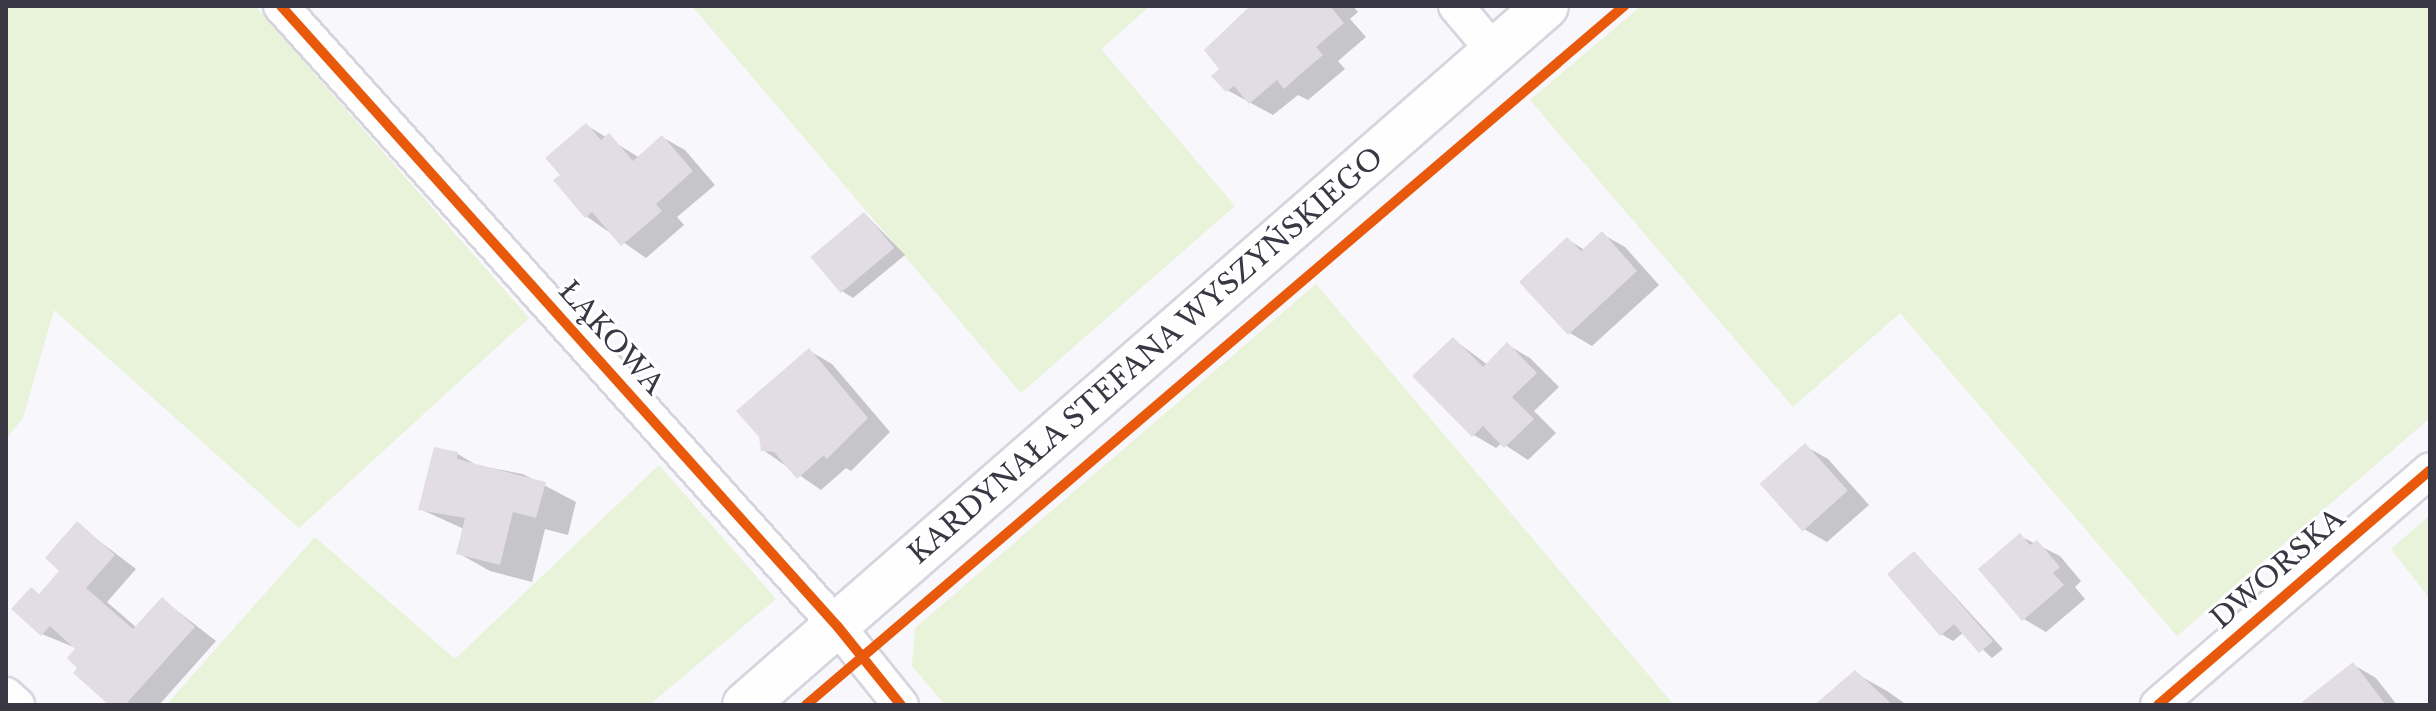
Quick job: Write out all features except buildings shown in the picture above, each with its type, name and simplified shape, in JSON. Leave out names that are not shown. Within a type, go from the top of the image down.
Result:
[{"type":"main road","name":"KARDYNAŁA STEFANA WYSZYŃSKIEGO","points":[[745,705],[1546,6]]},
{"type":"street","name":"ŁĄKOWA","points":[[281,6],[838,627],[901,705]]},
{"type":"street","points":[[1456,6],[1493,50]]},
{"type":"street","name":"DWORSKA","points":[[2158,705],[2430,470]]},
{"type":"street","points":[[6,695],[17,705]]},
{"type":"green space","points":[[6,6],[255,6],[529,318],[299,528],[54,310],[23,418],[6,439]]},
{"type":"green space","points":[[692,6],[1150,6],[1101,49],[1235,206],[1021,393]]},
{"type":"green space","points":[[1641,6],[2430,6],[2430,418],[2177,636],[1900,313],[1793,407],[1530,100]]},
{"type":"green space","points":[[1316,284],[1674,705],[945,705],[912,666],[915,628]]},
{"type":"green space","points":[[659,465],[776,599],[649,705],[166,705],[315,537],[455,659]]},
{"type":"green space","points":[[2430,515],[2430,599],[2391,549]]},
{"type":"cycle path","points":[[281,6],[838,627],[901,705]]},
{"type":"cycle path","points":[[806,705],[1624,6]]},
{"type":"cycle path","points":[[2158,705],[2430,470]]}]
